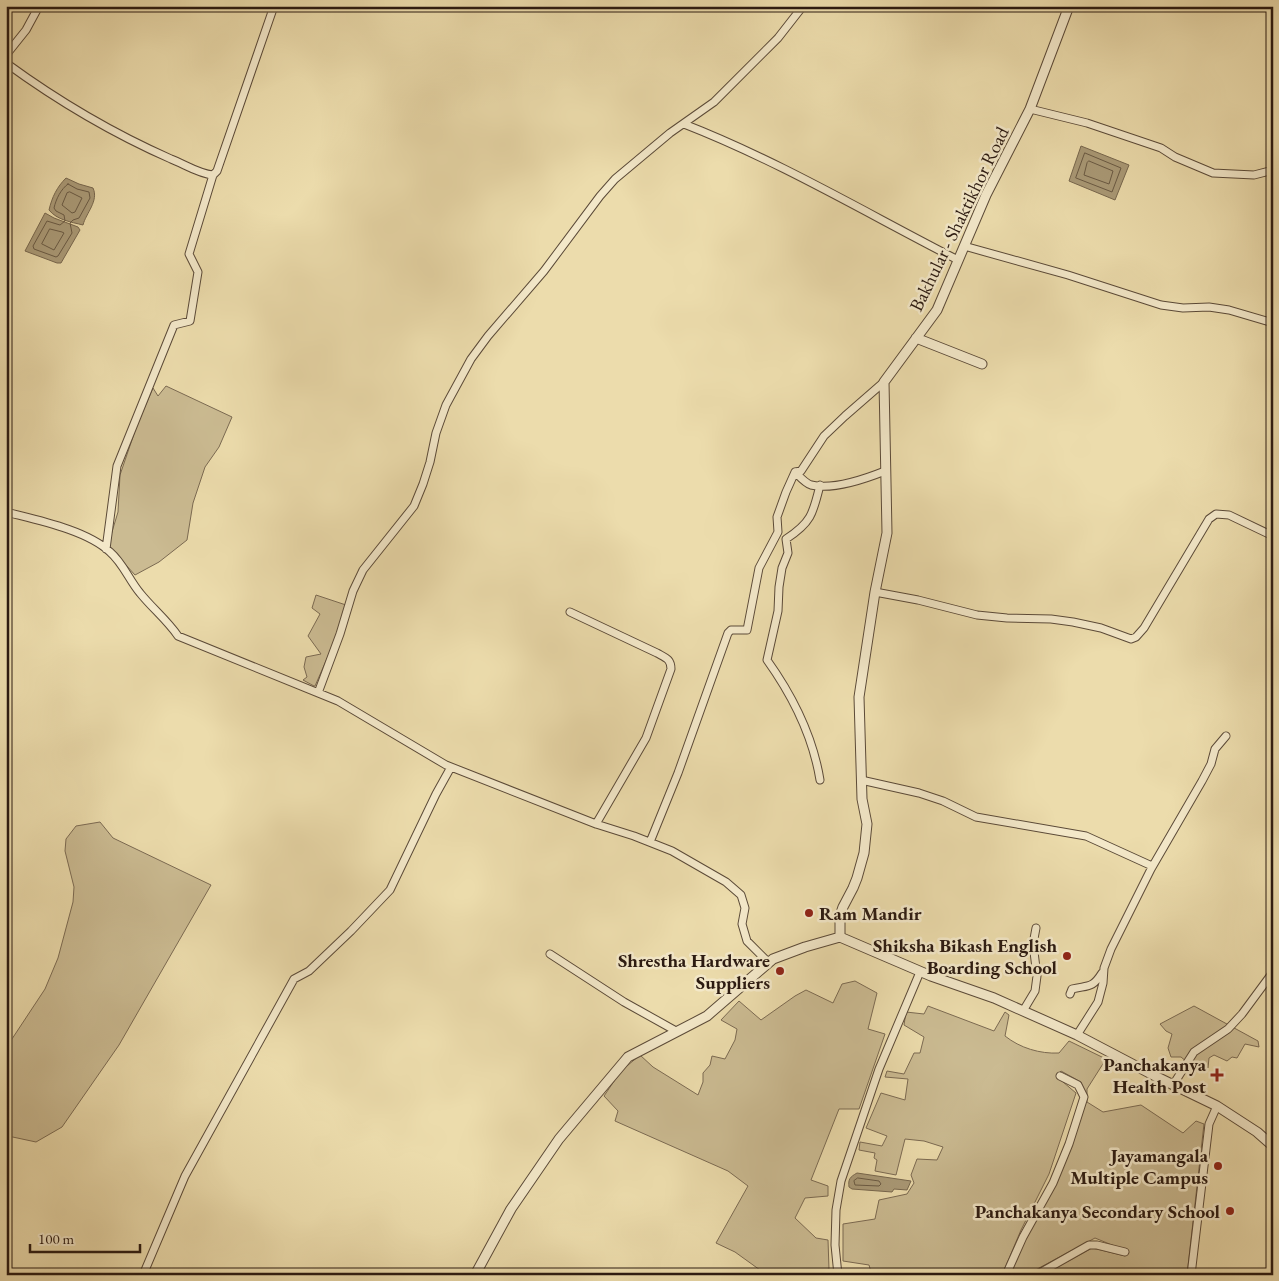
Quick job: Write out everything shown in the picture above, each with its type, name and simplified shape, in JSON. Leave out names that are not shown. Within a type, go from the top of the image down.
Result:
[{"type":"street","points":[[6,55],[26,30],[39,6]]},
{"type":"street","points":[[106,549],[117,466],[174,325],[190,321],[198,272],[189,254],[213,175],[217,170],[274,6]]},
{"type":"street","points":[[318,693],[340,634],[353,591],[363,570],[414,506],[428,470],[436,434],[446,405],[471,359],[488,336],[544,271],[610,184],[670,133],[714,102],[731,87],[778,38],[803,6]]},
{"type":"street","name":"Bakhular - Shaktikhor Road","points":[[884,382],[937,310],[986,195],[1030,109],[1070,6]]},
{"type":"street","points":[[6,63],[41,88],[116,133],[190,167],[213,175]]},
{"type":"street","points":[[1030,109],[1087,123],[1161,148],[1175,157],[1213,172],[1254,176],[1273,170]]},
{"type":"street","points":[[684,124],[710,134],[786,171],[958,260]]},
{"type":"street","points":[[964,246],[1068,275],[1161,305],[1183,308],[1208,307],[1228,310],[1273,323]]},
{"type":"street","points":[[916,338],[982,364]]},
{"type":"street","points":[[840,937],[840,916],[853,888],[864,853],[867,824],[862,799],[859,696],[875,592],[887,533],[884,382]]},
{"type":"street","points":[[795,472],[801,471],[824,436],[884,382]]},
{"type":"street","points":[[795,472],[809,484],[820,486],[839,484],[885,471]]},
{"type":"street","points":[[650,842],[681,765],[728,633],[732,630],[747,630],[759,568],[778,532],[777,517],[795,472]]},
{"type":"street","points":[[820,486],[812,517],[801,529],[786,539],[788,554],[782,568],[778,610],[767,660],[804,725],[818,766],[820,780]]},
{"type":"street","points":[[6,512],[53,524],[82,535],[106,549],[126,572],[138,591],[178,636],[338,701],[452,767],[596,824],[672,851],[726,882],[740,895],[745,908],[742,924],[746,941],[769,963]]},
{"type":"street","points":[[875,592],[918,600],[977,615],[1073,622],[1101,628],[1131,639],[1136,637],[1144,628],[1209,519],[1216,514],[1229,515],[1273,536]]},
{"type":"street","points":[[570,612],[657,653],[671,662],[671,669],[646,738],[596,824]]},
{"type":"street","points":[[1078,1035],[1098,1002],[1110,949],[1152,866],[1211,764],[1215,749],[1226,736]]},
{"type":"street","points":[[143,1275],[185,1176],[294,979],[309,971],[351,932],[390,890],[436,794],[452,767]]},
{"type":"street","points":[[861,780],[919,793],[944,801],[976,817],[1086,836],[1152,866]]},
{"type":"street","points":[[1023,1011],[1035,991],[1037,976],[1033,944],[1036,928]]},
{"type":"street","points":[[475,1275],[510,1209],[559,1139],[628,1057],[707,1016],[773,959],[840,937],[920,972],[994,998],[1078,1035],[1217,1106],[1257,1132],[1273,1146]]},
{"type":"street","points":[[550,954],[624,1002],[676,1031]]},
{"type":"street","points":[[1070,994],[1072,989],[1087,988],[1092,985],[1104,971]]},
{"type":"street","points":[[838,1275],[835,1245],[836,1210],[841,1181],[879,1069],[920,972]]},
{"type":"street","points":[[1173,1084],[1194,1052],[1228,1029],[1248,1007],[1273,972]]},
{"type":"street","points":[[1006,1275],[1023,1237],[1053,1183],[1069,1144],[1084,1097],[1078,1085],[1060,1076]]},
{"type":"street","points":[[1191,1275],[1209,1124],[1217,1106]]},
{"type":"street","points":[[1036,1275],[1089,1245],[1097,1245],[1125,1252]]},
{"type":"shaded area","points":[[166,386],[232,417],[219,447],[205,467],[193,503],[187,540],[159,562],[135,575],[108,545],[118,512],[120,475],[137,425],[153,388],[158,396]]},
{"type":"shaded area","points":[[316,595],[346,605],[336,638],[314,686],[303,680],[307,677],[304,667],[306,657],[321,654],[308,636],[320,614],[312,608]]},
{"type":"shaded area","points":[[100,822],[113,838],[211,885],[119,1045],[62,1127],[36,1142],[8,1136],[6,1138],[6,1048],[45,989],[58,958],[73,902],[74,887],[65,851],[66,839],[76,826]]},
{"type":"shaded area","points":[[855,981],[877,993],[868,1029],[885,1034],[859,1109],[839,1109],[811,1180],[828,1186],[828,1196],[805,1198],[795,1218],[816,1238],[828,1240],[829,1269],[808,1275],[778,1275],[760,1270],[735,1252],[716,1243],[748,1186],[728,1171],[615,1121],[618,1111],[604,1096],[621,1071],[640,1055],[653,1067],[698,1095],[703,1082],[703,1073],[710,1065],[712,1056],[725,1059],[735,1040],[737,1029],[721,1020],[739,1001],[761,1020],[806,990],[833,1003],[842,984]]},
{"type":"shaded area","points":[[928,1006],[994,1031],[1005,1012],[1009,1015],[1005,1036],[1017,1044],[1038,1051],[1059,1053],[1069,1041],[1106,1059],[1087,1089],[1087,1102],[1103,1112],[1141,1105],[1183,1133],[1196,1121],[1204,1124],[1187,1275],[1043,1275],[1092,1248],[1125,1256],[1129,1252],[1095,1238],[1026,1275],[1009,1275],[1024,1239],[1055,1184],[1086,1099],[1081,1082],[1061,1071],[1056,1076],[1076,1093],[1049,1174],[1021,1230],[1002,1275],[872,1275],[869,1265],[843,1261],[843,1224],[875,1219],[879,1200],[907,1194],[914,1183],[911,1175],[917,1159],[937,1160],[943,1147],[924,1141],[905,1139],[896,1175],[875,1171],[877,1160],[874,1158],[875,1153],[859,1150],[860,1142],[882,1146],[887,1136],[866,1128],[881,1093],[905,1100],[908,1079],[885,1077],[887,1071],[904,1074],[914,1053],[920,1053],[924,1037],[904,1025],[906,1012],[924,1014]]},
{"type":"shaded area","points":[[1194,1006],[1258,1041],[1259,1047],[1245,1044],[1237,1058],[1232,1057],[1227,1061],[1214,1055],[1209,1058],[1208,1068],[1193,1067],[1181,1057],[1171,1057],[1168,1048],[1172,1034],[1166,1031],[1160,1024]]},
{"type":"water","points":[[1081,146],[1129,165],[1115,200],[1069,181]]},
{"type":"water","points":[[66,178],[93,188],[93,202],[83,225],[69,222],[49,210],[55,192]]},
{"type":"water","points":[[45,213],[78,227],[80,230],[61,263],[25,251]]},
{"type":"water","points":[[857,1173],[911,1181],[907,1190],[894,1189],[892,1192],[852,1189],[849,1187],[849,1180]]},
{"type":"place","name":"Ram Mandir","points":[[809,913]]},
{"type":"place","name":"Shiksha Bikash English Boarding School","points":[[1067,956]]},
{"type":"place","name":"Shrestha Hardware Suppliers","points":[[780,971]]},
{"type":"place","name":"Panchakanya Health Post","points":[[1217,1075]]},
{"type":"place","name":"Jayamangala Multiple Campus","points":[[1218,1166]]},
{"type":"place","name":"Panchakanya Secondary School","points":[[1230,1211]]}]
